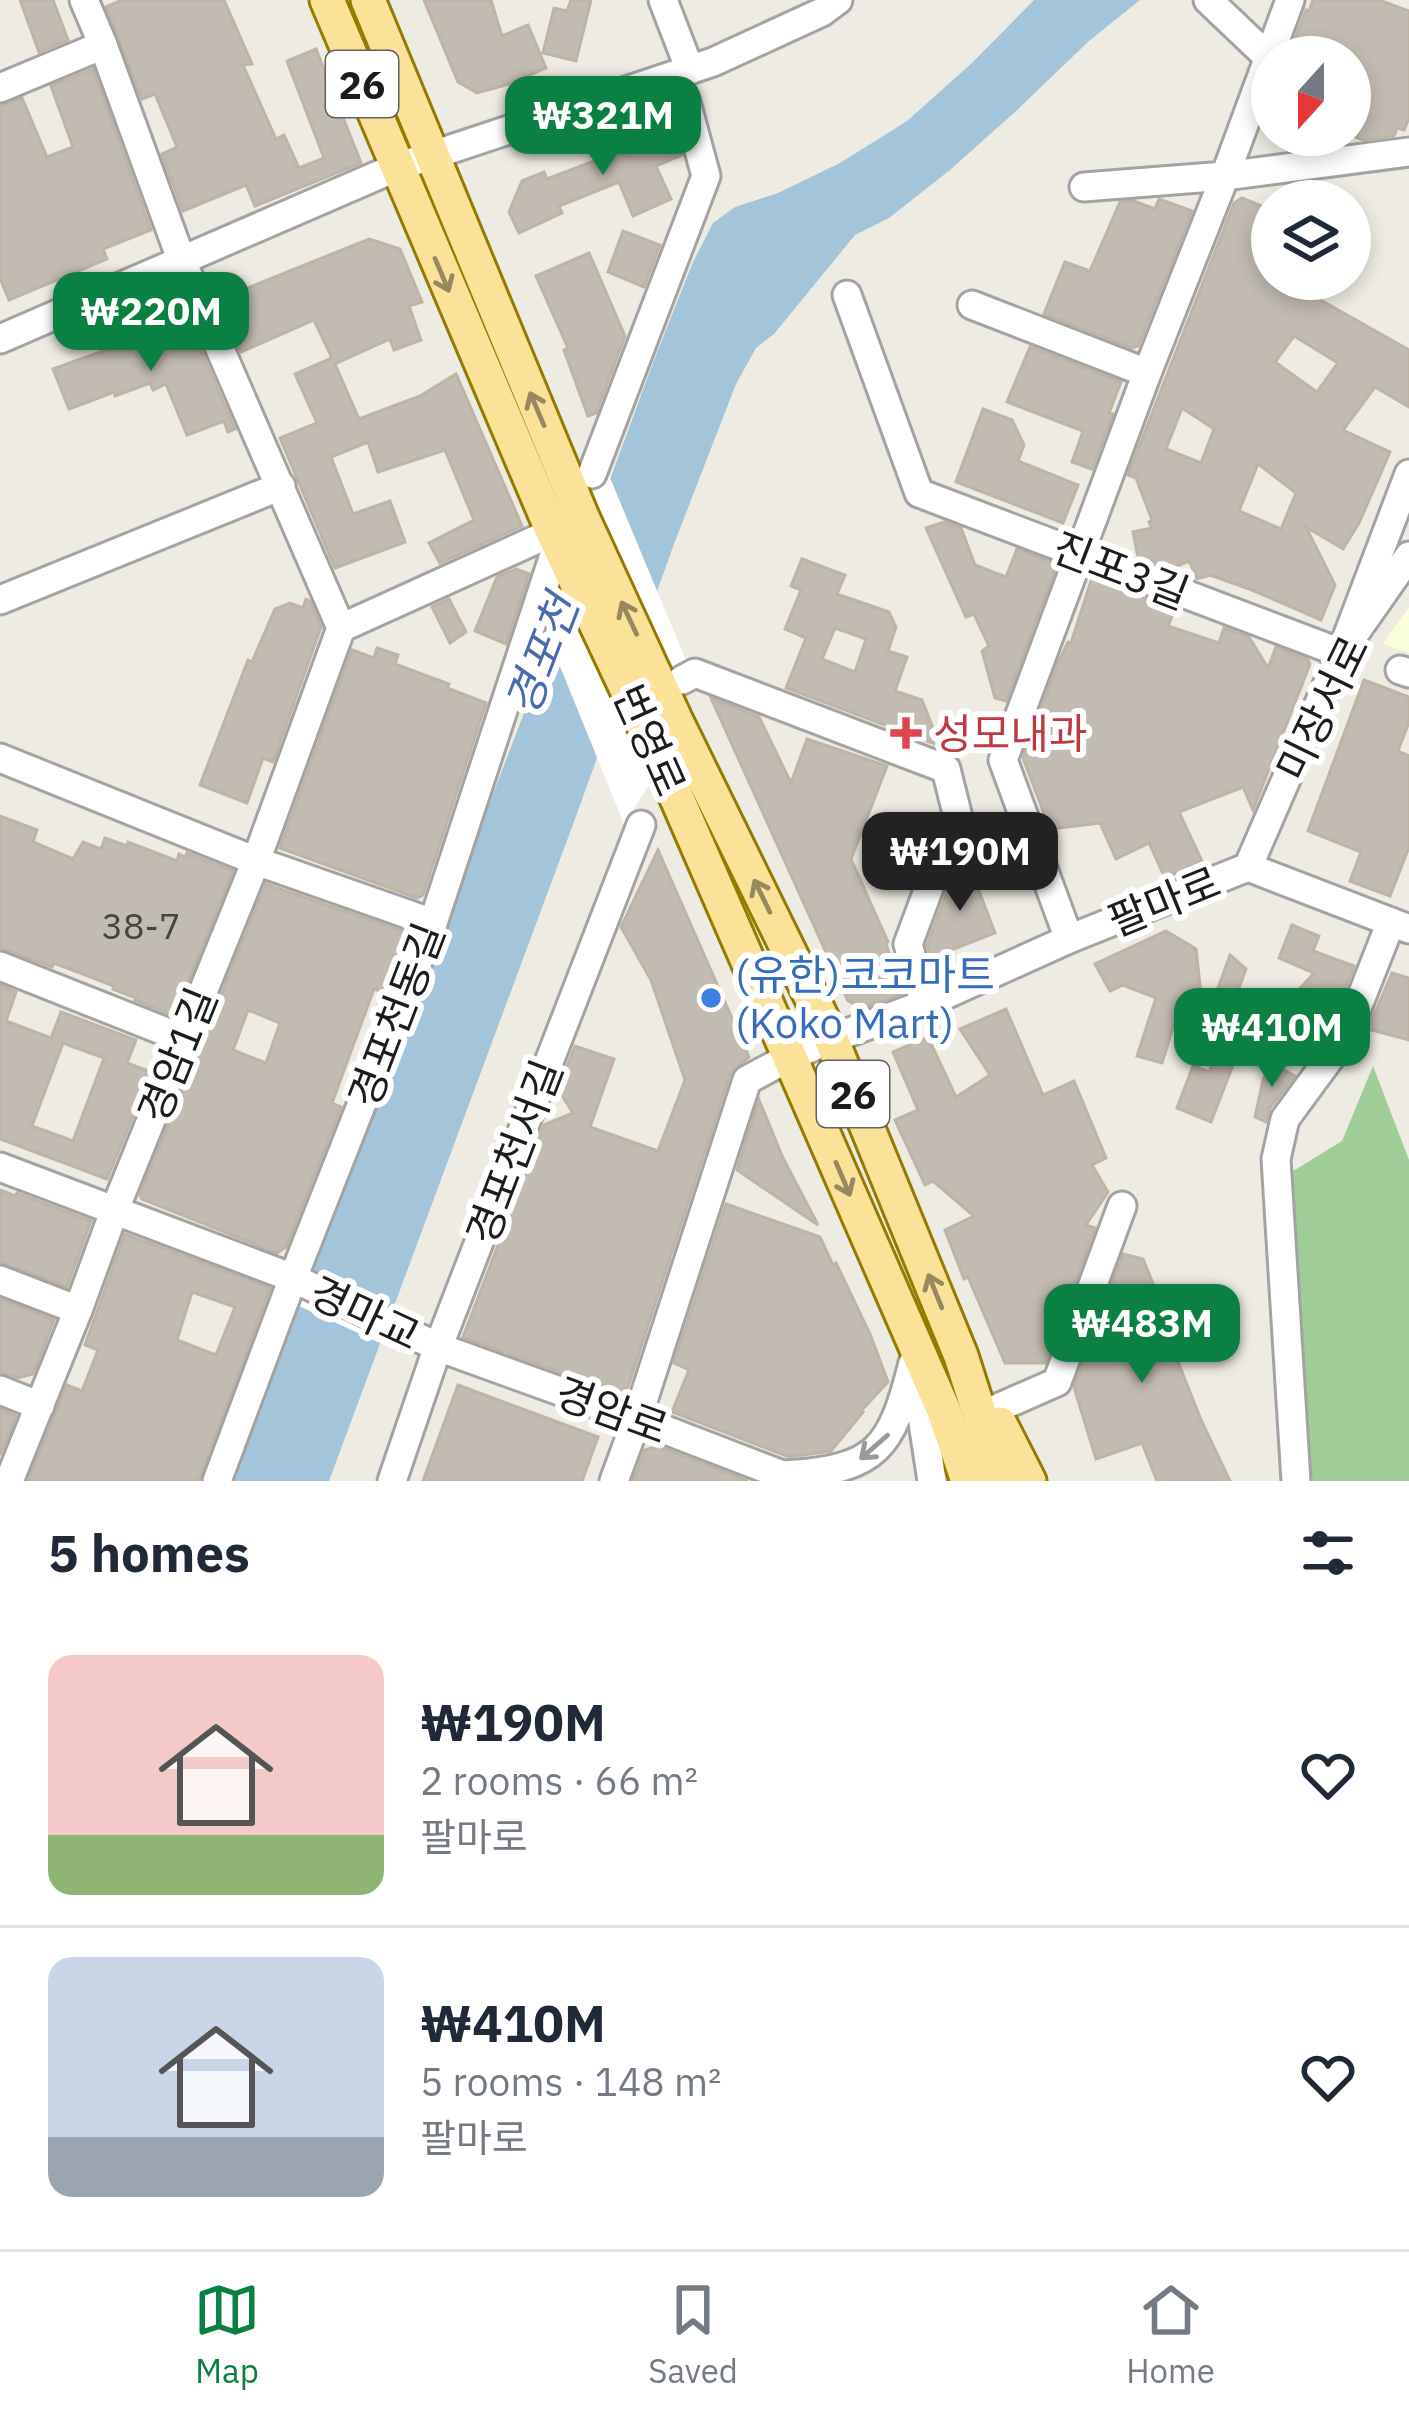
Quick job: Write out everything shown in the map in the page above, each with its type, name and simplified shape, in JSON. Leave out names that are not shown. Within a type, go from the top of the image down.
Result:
[{"type":"main road","name":"번영로","points":[[327,0],[565,538],[912,1350],[944,1412],[968,1481]]},
{"type":"main road","points":[[347,0],[364,39],[382,36]]},
{"type":"main road","name":"번영로","points":[[368,0],[431,155],[565,538],[675,719],[831,1039],[961,1356],[1001,1481]]},
{"type":"main road","points":[[961,1356],[1030,1481]]},
{"type":"street","points":[[84,0],[181,259],[341,628],[565,538]]},
{"type":"street","points":[[663,0],[690,70]]},
{"type":"street","points":[[2,331],[397,167],[713,62],[822,12],[838,0]]},
{"type":"street","points":[[1208,0],[1251,41]]},
{"type":"street","points":[[1277,36],[1290,0]]},
{"type":"street","points":[[0,88],[104,45]]},
{"type":"street","points":[[592,474],[706,176],[686,103]]},
{"type":"street","points":[[1069,939],[1003,760],[1251,106]]},
{"type":"street","points":[[1084,187],[1225,176],[1409,152]]},
{"type":"street","name":"진포3길","points":[[847,295],[919,494],[1341,653]]},
{"type":"street","points":[[972,305],[1147,373]]},
{"type":"street","points":[[1341,653],[1409,474]]},
{"type":"street","points":[[0,601],[281,486]]},
{"type":"street","name":"경포천동길","points":[[217,1481],[433,923],[565,538]]},
{"type":"street","name":"미장서로","points":[[1248,867],[1341,653],[1409,556]]},
{"type":"street","name":"경암1길","points":[[9,1481],[256,861],[341,628]]},
{"type":"street","points":[[682,680],[695,673],[946,769],[958,812],[908,944],[925,1004]]},
{"type":"street","points":[[0,758],[256,861],[433,923]]},
{"type":"street","name":"경포천서길","points":[[392,1481],[438,1347],[641,825]]},
{"type":"street","name":"팔마로","points":[[614,1481],[747,1080],[831,1039],[1248,867],[1400,925]]},
{"type":"street","points":[[1296,1481],[1276,1159],[1285,1120],[1346,1036],[1400,925]]},
{"type":"street","points":[[0,965],[184,1039]]},
{"type":"street","points":[[0,1167],[293,1279]]},
{"type":"street","points":[[993,1410],[1058,1382],[1122,1206]]},
{"type":"street","name":"경마교","points":[[293,1279],[438,1347]]},
{"type":"street","points":[[0,1280],[78,1310]]},
{"type":"street","name":"경암로","points":[[438,1347],[797,1479]]},
{"type":"street","points":[[797,1479],[868,1457],[889,1434],[900,1414],[912,1350]]},
{"type":"street","points":[[912,1350],[932,1481]]},
{"type":"street","points":[[0,1390],[40,1406]]},
{"type":"shaded area","points":[[1409,607],[1409,653],[1383,644]]},
{"type":"green space","points":[[1373,1066],[1409,1160],[1409,1481],[1304,1481],[1290,1173],[1342,1141]]},
{"type":"water","points":[[1034,0],[1140,0],[950,170],[889,218],[855,235],[774,334],[756,348],[736,384],[674,544],[329,1481],[229,1481],[521,721],[654,360],[713,223],[735,207],[778,193],[840,163],[907,121]]},
{"type":"pier","points":[[603,461],[687,663],[662,764],[624,824],[542,622]]},
{"type":"pier","points":[[294,1264],[417,1321],[402,1353],[279,1297]]},
{"type":"building","points":[[20,0],[53,0],[68,40],[39,52]]},
{"type":"building","points":[[122,0],[224,0],[252,64],[243,65],[276,139],[284,135],[299,168],[324,158],[287,61],[316,49],[361,163],[255,206],[246,185],[183,211],[162,154],[177,147],[155,94],[142,99],[106,7]]},
{"type":"building","points":[[424,0],[491,0],[502,36],[528,25],[546,68],[477,93],[458,82]]},
{"type":"building","points":[[571,0],[591,0],[576,61],[543,53],[554,8],[567,11]]},
{"type":"building","points":[[1313,0],[1379,0],[1409,11],[1409,118],[1404,130],[1397,128],[1394,136],[1371,139],[1371,36],[1296,36]]},
{"type":"building","points":[[93,69],[151,230],[103,249],[107,259],[9,300],[0,278],[0,106],[22,98],[47,157],[73,147],[51,86]]},
{"type":"building","points":[[671,118],[682,155],[656,166],[671,199],[633,216],[619,182],[559,206],[562,213],[519,233],[509,212],[522,181],[544,172],[547,179],[607,156],[604,147]]},
{"type":"building","points":[[1242,198],[1251,202],[1251,300],[1321,300],[1409,350],[1409,407],[1375,387],[1343,430],[1390,452],[1359,523],[1343,549],[1306,527],[1335,585],[1321,620],[1210,575],[1197,579],[1189,561],[1170,569],[1138,557],[1133,532],[1152,528],[1152,520],[1136,478],[1128,475],[1234,203]],"holes":[[[1294,336],[1338,363],[1317,392],[1275,362]],[[1182,408],[1214,429],[1201,463],[1166,449]],[[1258,464],[1296,493],[1281,529],[1239,511]]]},
{"type":"building","points":[[1159,199],[1192,211],[1138,346],[1132,348],[1044,314],[1065,262],[1090,271],[1120,202],[1134,201],[1155,209]]},
{"type":"building","points":[[623,231],[660,245],[644,287],[608,272]]},
{"type":"building","points":[[369,239],[400,249],[422,302],[409,306],[421,340],[394,350],[390,339],[335,364],[359,419],[420,396],[456,374],[522,526],[440,563],[429,543],[474,520],[445,450],[378,472],[368,442],[331,457],[353,514],[390,501],[405,542],[335,568],[280,438],[317,423],[295,374],[332,358],[314,320],[241,352],[218,300]]},
{"type":"building","points":[[589,253],[625,336],[596,413],[588,416],[564,350],[568,348],[536,276]]},
{"type":"building","points":[[185,314],[235,429],[228,432],[224,421],[187,435],[166,384],[153,390],[150,383],[115,396],[114,392],[69,409],[53,369],[131,341]]},
{"type":"building","points":[[1030,347],[1121,382],[1092,469],[1072,462],[1083,431],[1007,402]]},
{"type":"building","points":[[983,409],[1012,420],[1024,445],[1018,461],[1078,485],[1063,523],[956,482]]},
{"type":"building","points":[[944,522],[961,528],[975,565],[1006,577],[1017,549],[1057,564],[1006,701],[995,698],[982,651],[989,646],[974,614],[966,617],[926,528]]},
{"type":"building","points":[[802,559],[845,575],[837,594],[889,612],[896,627],[888,651],[907,657],[895,691],[922,700],[940,746],[786,688],[806,638],[785,629],[801,590],[791,586]],"holes":[[[835,628],[866,639],[855,672],[822,659]]]},
{"type":"building","points":[[516,569],[529,574],[506,644],[475,631],[497,577]]},
{"type":"building","points":[[1092,578],[1175,609],[1168,626],[1219,643],[1224,628],[1249,637],[1268,668],[1276,647],[1310,664],[1253,810],[1243,787],[1179,812],[1202,861],[1165,878],[1149,843],[1116,859],[1100,823],[1050,829],[1023,758],[1058,663],[1071,643]]},
{"type":"building","points":[[306,599],[321,627],[273,762],[263,758],[247,803],[200,785],[248,660],[252,662],[275,609],[290,603],[303,608]]},
{"type":"building","points":[[449,599],[466,632],[450,643],[432,607]]},
{"type":"building","points":[[377,648],[398,655],[395,664],[486,703],[423,895],[417,898],[280,848],[352,650],[374,658]]},
{"type":"building","points":[[1364,680],[1409,697],[1409,722],[1398,751],[1409,756],[1409,847],[1390,896],[1350,881],[1361,852],[1308,831]]},
{"type":"building","points":[[711,698],[759,717],[791,783],[807,739],[887,766],[851,859],[888,942],[903,993],[863,1008],[848,1001]]},
{"type":"building","points":[[0,816],[37,830],[33,842],[73,859],[83,842],[101,849],[105,838],[177,861],[179,854],[185,857],[187,853],[233,871],[174,1016],[114,986],[0,948]]},
{"type":"building","points":[[963,849],[995,933],[931,958],[927,945]]},
{"type":"building","points":[[658,850],[749,1057],[730,1074],[628,1387],[618,1393],[463,1337],[544,1125],[573,1113],[558,1089],[575,1046],[614,1059],[590,1127],[658,1151],[685,1080],[651,980],[621,927]]},
{"type":"building","points":[[266,884],[402,931],[406,942],[386,993],[374,989],[332,1103],[341,1107],[286,1247],[277,1253],[140,1195]],"holes":[[[248,1010],[280,1023],[266,1063],[233,1050]]]},
{"type":"building","points":[[1292,925],[1319,936],[1313,951],[1354,966],[1330,1027],[1311,1049],[1275,1019],[1278,999],[1285,1005],[1314,973],[1279,958]]},
{"type":"building","points":[[1166,931],[1196,949],[1201,994],[1189,989],[1162,1063],[1137,1056],[1156,998],[1123,985],[1110,991],[1095,964]]},
{"type":"building","points":[[1230,955],[1246,969],[1232,1006],[1214,999]]},
{"type":"building","points":[[1392,973],[1409,978],[1409,1040],[1368,1029]]},
{"type":"building","points":[[0,985],[16,992],[6,1021],[51,1038],[61,1012],[136,1040],[127,1063],[148,1071],[107,1179],[0,1139]],"holes":[[[63,1043],[104,1058],[73,1141],[32,1126]]]},
{"type":"building","points":[[1006,1009],[1043,1095],[1074,1081],[1106,1158],[1092,1165],[1108,1192],[1086,1225],[1095,1228],[1045,1363],[1005,1363],[945,1230],[974,1216],[933,1181],[925,1185],[895,1120],[918,1110],[893,1052],[928,1037],[956,1097],[990,1075],[960,1029]]},
{"type":"building","points":[[1220,1045],[1238,1052],[1211,1122],[1177,1108],[1193,1066],[1209,1072]]},
{"type":"building","points":[[1271,1063],[1295,1076],[1270,1108],[1266,1122],[1255,1117]]},
{"type":"building","points":[[759,1100],[783,1158],[818,1225],[737,1170]]},
{"type":"building","points":[[0,1190],[91,1221],[67,1287],[0,1262]]},
{"type":"building","points":[[726,1204],[820,1237],[870,1334],[888,1382],[831,1451],[789,1457],[672,1412],[689,1370],[674,1363]]},
{"type":"building","points":[[125,1234],[270,1288],[199,1481],[28,1481],[67,1385],[82,1391],[98,1350],[85,1345]],"holes":[[[192,1292],[235,1307],[216,1355],[177,1340]]]},
{"type":"building","points":[[1123,1254],[1143,1259],[1159,1298],[1156,1306],[1230,1481],[1157,1481],[1142,1443],[1096,1459],[1074,1387]]},
{"type":"building","points":[[0,1299],[54,1320],[33,1374],[18,1378],[0,1372]]},
{"type":"building","points":[[458,1385],[598,1437],[582,1481],[423,1481]]},
{"type":"building","points":[[0,1409],[16,1416],[0,1455]]},
{"type":"building","points":[[657,1446],[748,1481],[633,1481],[645,1450]]},
{"type":"place","name":"성모내과","points":[[906,733]]},
{"type":"place","name":"(유한)코코마트 (Koko Mart)","points":[[711,998]]},
{"type":"water label","name":"경포천","points":[[541,655]]}]
